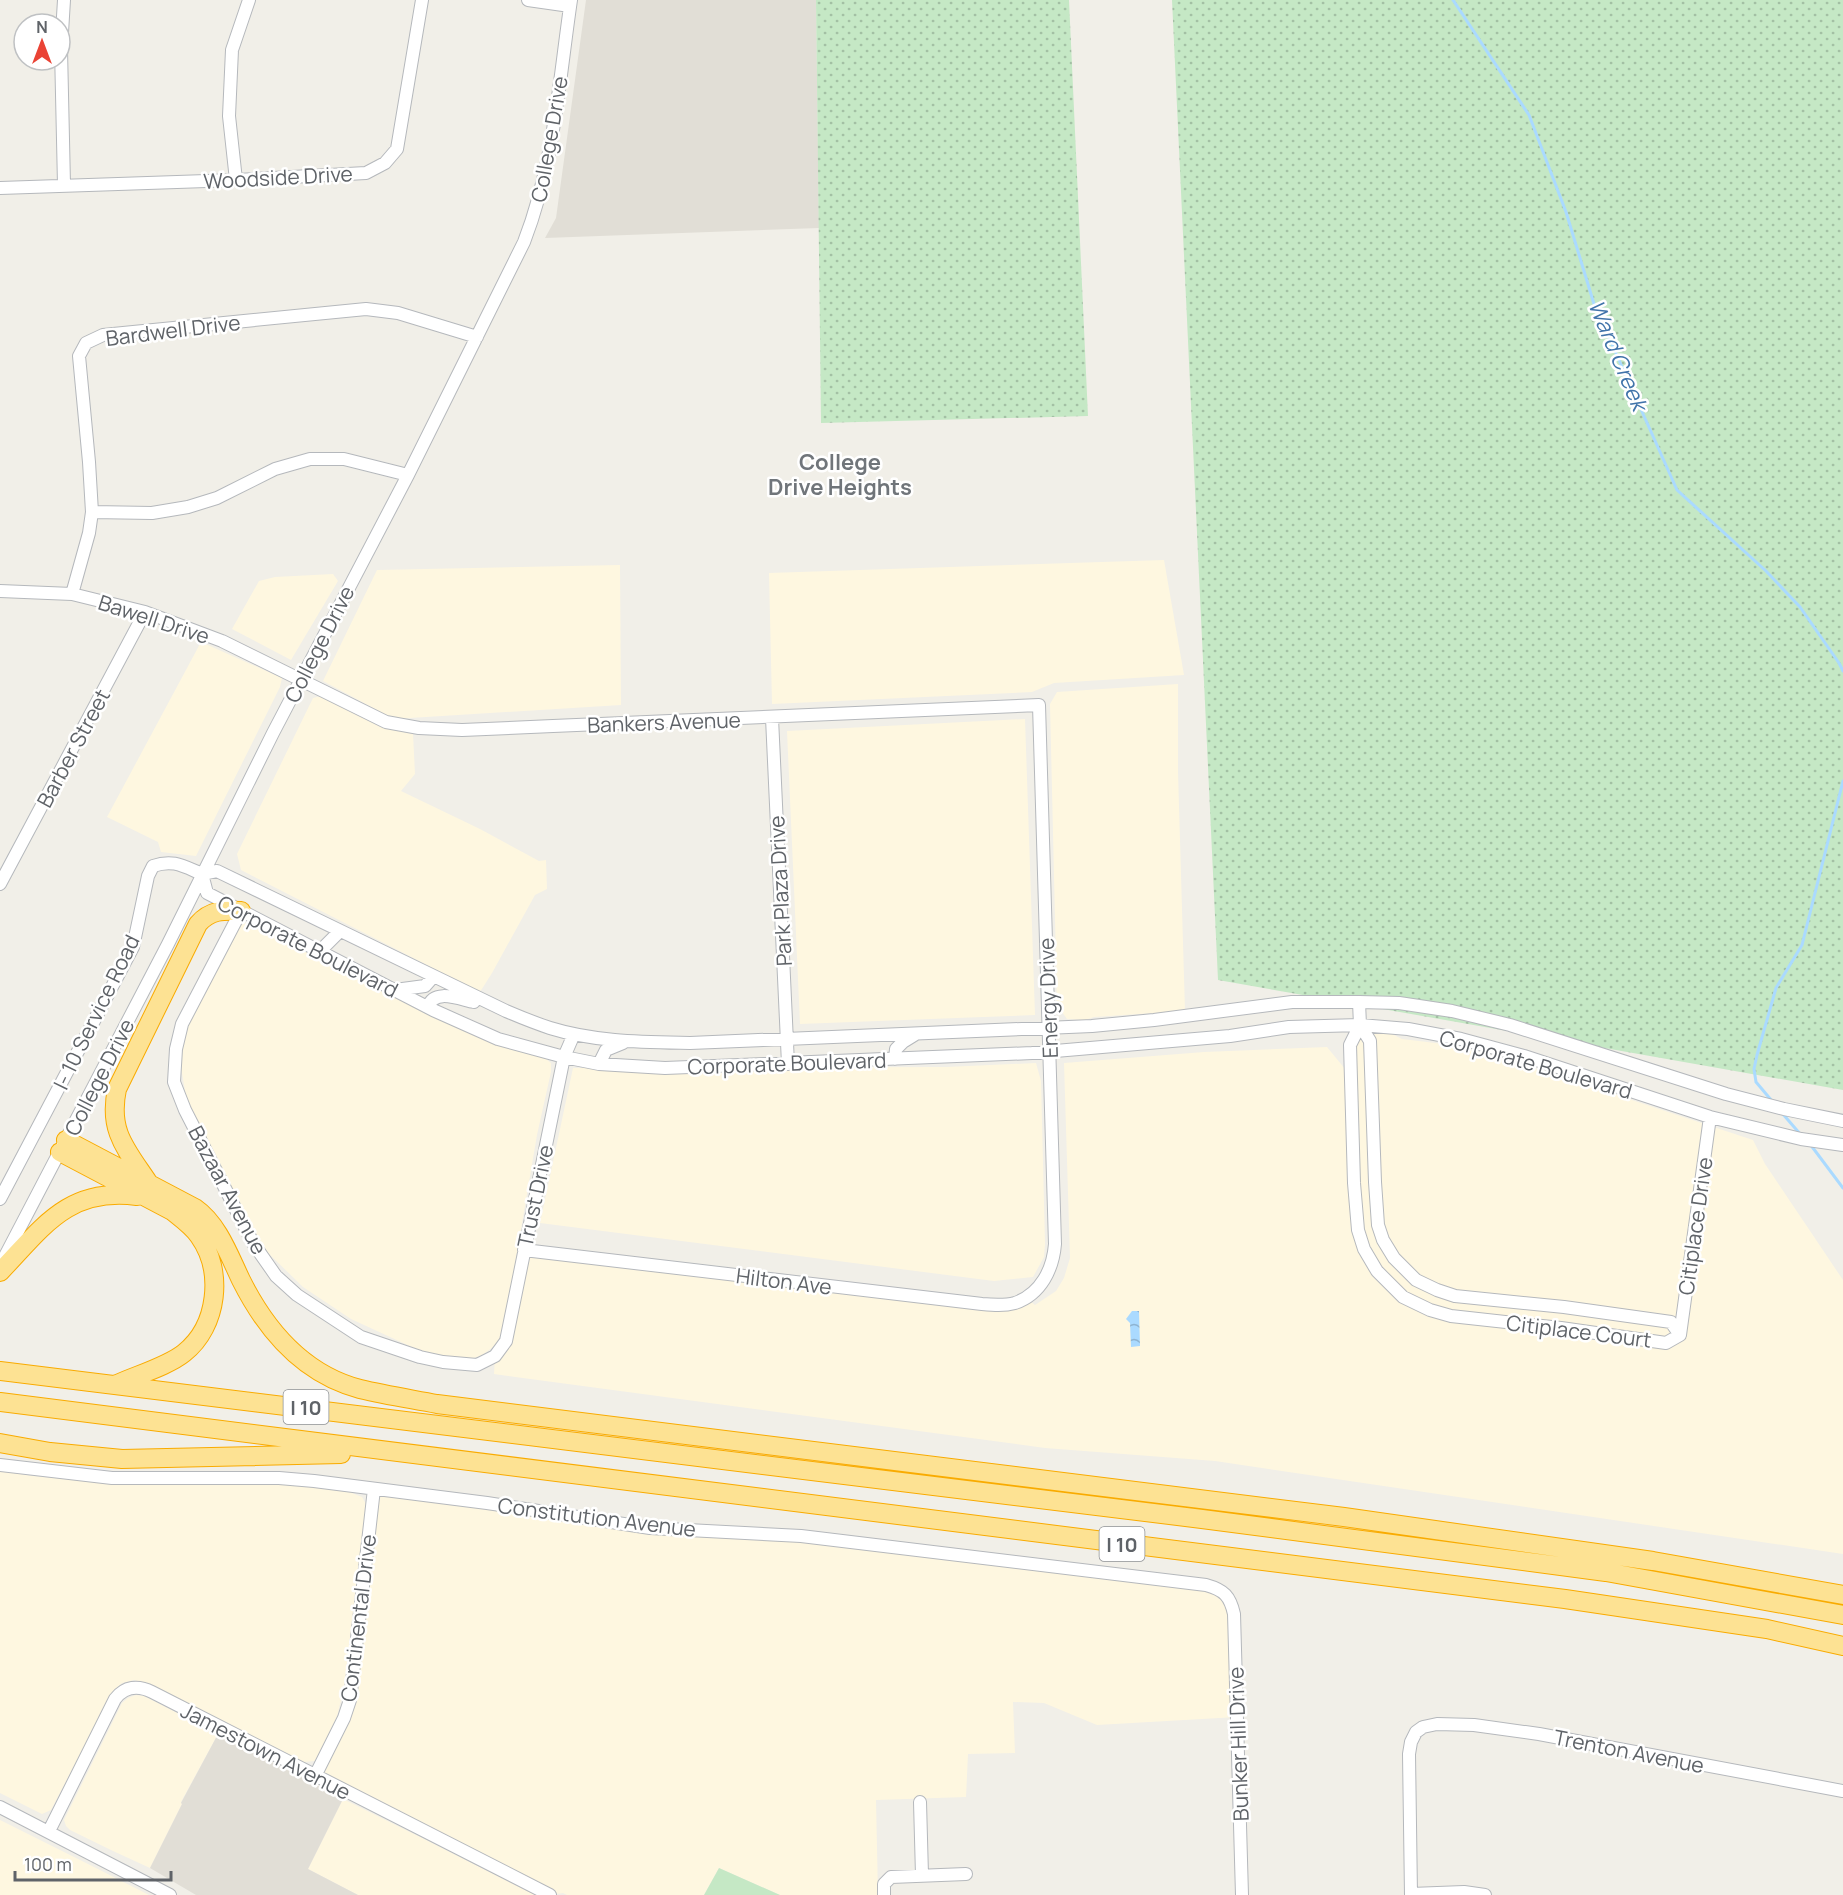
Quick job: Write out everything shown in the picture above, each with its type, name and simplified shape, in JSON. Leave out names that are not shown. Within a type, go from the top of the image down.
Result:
[{"type":"highway","points":[[115,1385],[163,1365],[184,1353],[205,1326],[214,1296],[212,1263],[199,1235],[149,1191],[121,1142],[114,1114],[117,1089],[198,924],[203,918],[216,911],[241,911]]},
{"type":"highway","points":[[63,1146],[149,1191],[195,1208],[210,1221],[255,1308],[273,1333],[318,1370],[358,1388],[437,1404],[1344,1517],[1653,1561],[1843,1595]]},
{"type":"highway","points":[[0,1272],[58,1213],[73,1204],[105,1194],[149,1191]]},
{"type":"highway","name":"I 10","points":[[0,1371],[1179,1516],[1594,1570],[1843,1615]]},
{"type":"highway","name":"I 10","points":[[0,1402],[1565,1599],[1767,1629],[1843,1647]]},
{"type":"highway","points":[[0,1443],[50,1452],[122,1459],[399,1452]]},
{"type":"street","points":[[64,0],[61,49],[64,185]]},
{"type":"street","points":[[236,180],[229,116],[232,50],[249,0]]},
{"type":"street","name":"Woodside Drive","points":[[0,188],[366,173],[385,163],[397,149],[422,0]]},
{"type":"street","points":[[528,0],[571,3]]},
{"type":"street","name":"College Drive","points":[[0,1266],[168,944],[300,679],[408,475],[524,242],[536,211],[547,168],[571,3]]},
{"type":"street","name":"Bardwell Drive","points":[[72,594],[92,512],[79,356],[86,343],[103,335],[366,309],[398,313],[477,337]]},
{"type":"street","points":[[92,512],[152,513],[188,507],[217,498],[275,469],[310,459],[344,459],[408,475]]},
{"type":"street","name":"Bawell Drive","points":[[0,591],[72,594],[145,612],[222,641],[300,679]]},
{"type":"street","name":"Barber Street","points":[[0,884],[145,612]]},
{"type":"street","name":"Bankers Avenue","points":[[300,679],[386,723],[418,728],[462,730],[1039,705]]},
{"type":"street","name":"Energy Drive","points":[[1039,705],[1055,1244],[1054,1260],[1039,1286]]},
{"type":"street","name":"Park Plaza Drive","points":[[772,718],[788,1064]]},
{"type":"street","name":"I- 10 Service Road","points":[[0,1199],[133,947],[148,876],[153,866],[165,862],[178,864],[202,874]]},
{"type":"street","name":"Corporate Boulevard","points":[[1843,1120],[1784,1109],[1696,1084],[1510,1025],[1452,1011],[1400,1003],[1292,1002],[1155,1020],[1049,1028],[690,1043],[627,1042],[550,1028],[433,977],[217,871],[202,874],[207,893],[428,1007],[498,1039],[599,1064],[665,1068],[1050,1052],[1230,1036],[1289,1027],[1360,1025],[1408,1029],[1461,1039],[1524,1056],[1710,1117],[1801,1139],[1843,1145]]},
{"type":"street","name":"Bazaar Avenue","points":[[241,911],[182,1024],[176,1049],[174,1082],[185,1110],[253,1243],[276,1276],[292,1290],[361,1337],[443,1362],[477,1365],[495,1356]]},
{"type":"street","points":[[319,952],[339,932]]},
{"type":"street","points":[[393,990],[425,986],[433,977]]},
{"type":"street","points":[[428,1007],[433,998],[441,996],[487,1002]]},
{"type":"street","name":"Citiplace Court","points":[[1359,1002],[1360,1025],[1350,1046],[1354,1184],[1358,1230],[1377,1271],[1403,1297],[1451,1316],[1666,1342],[1680,1335],[1671,1322],[1564,1307],[1455,1296],[1416,1280],[1394,1258],[1378,1225],[1370,1041],[1360,1025]]},
{"type":"street","name":"Trust Drive","points":[[495,1356],[506,1341],[564,1057],[574,1034]]},
{"type":"street","points":[[895,1059],[896,1049],[917,1034]]},
{"type":"street","points":[[599,1064],[606,1050],[627,1042]]},
{"type":"street","name":"Citiplace Drive","points":[[1680,1335],[1710,1117]]},
{"type":"street","points":[[1353,1142],[1374,1142]]},
{"type":"street","points":[[1369,1257],[1387,1245]]},
{"type":"street","name":"Hilton Ave","points":[[524,1250],[982,1304],[1014,1303],[1026,1298],[1039,1286]]},
{"type":"street","points":[[1441,1313],[1448,1293]]},
{"type":"street","points":[[1561,1328],[1564,1307]]},
{"type":"street","name":"Constitution Avenue","points":[[0,1465],[112,1478],[279,1478],[314,1481],[479,1502],[650,1528],[801,1536],[1195,1584],[1219,1588],[1227,1595]]},
{"type":"street","name":"Continental Drive","points":[[315,1776],[344,1718],[350,1700],[374,1489]]},
{"type":"street","name":"Bunker Hill Drive","points":[[1227,1595],[1232,1603],[1234,1614],[1242,1895]]},
{"type":"street","name":"Jamestown Avenue","points":[[49,1831],[115,1699],[123,1691],[132,1687],[147,1690],[550,1895]]},
{"type":"street","name":"Trenton Avenue","points":[[1411,1895],[1408,1754],[1416,1732],[1424,1727],[1437,1724],[1474,1725],[1539,1734],[1843,1791]]},
{"type":"street","points":[[920,1802],[922,1875]]},
{"type":"street","points":[[0,1807],[170,1895]]},
{"type":"street","points":[[884,1895],[884,1884],[891,1877],[966,1874]]},
{"type":"street","points":[[1411,1895],[1464,1892],[1485,1895]]},
{"type":"shaded area","points":[[586,0],[816,0],[819,228],[545,238],[556,218]]},
{"type":"shaded area","points":[[1164,560],[1184,675],[1054,683],[1032,692],[772,704],[769,573]]},
{"type":"shaded area","points":[[620,565],[621,705],[394,719],[323,681],[377,570]]},
{"type":"shaded area","points":[[333,574],[338,581],[291,660],[232,629],[259,581],[275,577]]},
{"type":"shaded area","points":[[201,642],[282,678],[280,687],[196,856],[161,852],[158,842],[107,817]]},
{"type":"shaded area","points":[[1178,684],[1178,772],[1185,1011],[1094,1017],[1085,1020],[1067,1019],[1057,1005],[1050,704],[1057,692]]},
{"type":"shaded area","points":[[321,696],[381,727],[413,734],[415,774],[401,791],[480,829],[539,861],[546,860],[547,889],[535,895],[480,992],[241,870],[237,854],[313,698]]},
{"type":"shaded area","points":[[1025,719],[1035,1015],[800,1024],[787,731]]},
{"type":"shaded area","points":[[254,923],[551,1063],[503,1335],[497,1344],[481,1356],[469,1359],[427,1354],[351,1319],[303,1287],[264,1249],[191,1109],[186,1096],[180,1062],[187,1029],[201,996],[238,926]]},
{"type":"shaded area","points":[[1349,1032],[1388,1032],[1402,1039],[1452,1045],[1553,1074],[1753,1140],[1765,1164],[1843,1280],[1843,1554],[1215,1461],[1045,1448],[494,1374],[495,1356],[506,1341],[524,1250],[982,1304],[1026,1298],[1035,1305],[1056,1291],[1064,1278],[1070,1258],[1064,1063],[1204,1052],[1327,1047],[1350,1075]]},
{"type":"shaded area","points":[[1036,1063],[1041,1081],[1045,1244],[1044,1257],[1033,1277],[994,1281],[540,1223],[573,1068],[946,1067]]},
{"type":"shaded area","points":[[0,1471],[117,1484],[259,1483],[306,1486],[347,1491],[362,1497],[366,1510],[344,1687],[336,1721],[315,1761],[304,1762],[165,1692],[134,1680],[122,1683],[114,1690],[51,1810],[42,1814],[0,1793]]},
{"type":"shaded area","points":[[374,1489],[634,1526],[816,1539],[1219,1589],[1232,1603],[1237,1717],[1097,1725],[1044,1703],[1013,1702],[1015,1753],[968,1754],[966,1797],[876,1800],[878,1895],[780,1895],[719,1868],[704,1895],[567,1895],[563,1893],[550,1895],[315,1776],[344,1718]]},
{"type":"shaded area","points":[[136,1695],[144,1696],[218,1734],[181,1802],[150,1868],[70,1830],[64,1820],[122,1703]]},
{"type":"shaded area","points":[[218,1734],[343,1799],[308,1869],[358,1895],[196,1895],[150,1868]]},
{"type":"shaded area","points":[[343,1799],[535,1895],[358,1895],[308,1869]]},
{"type":"shaded area","points":[[0,1820],[92,1866],[149,1895],[0,1895]]},
{"type":"green space","points":[[816,0],[1069,0],[1088,416],[821,423]]},
{"type":"green space","points":[[1172,0],[1843,0],[1843,1090],[1218,980]]},
{"type":"green space","points":[[719,1868],[780,1895],[704,1895]]},
{"type":"water","points":[[1132,1311],[1139,1311],[1140,1346],[1131,1347],[1130,1323],[1126,1319]]},
{"type":"waterway","name":"Ward Creek","points":[[1453,0],[1529,115],[1566,212],[1594,304],[1677,490],[1766,571],[1800,607],[1843,671]]},
{"type":"waterway","name":"Ward Creek","points":[[1772,1101],[1756,1082],[1754,1069],[1757,1055],[1776,988],[1802,945],[1843,781]]},
{"type":"waterway","name":"Ward Creek","points":[[1782,1113],[1801,1135]]},
{"type":"waterway","name":"Ward Creek","points":[[1810,1144],[1843,1188]]},
{"type":"district","name":"College Drive Heights","points":[[840,474]]}]
